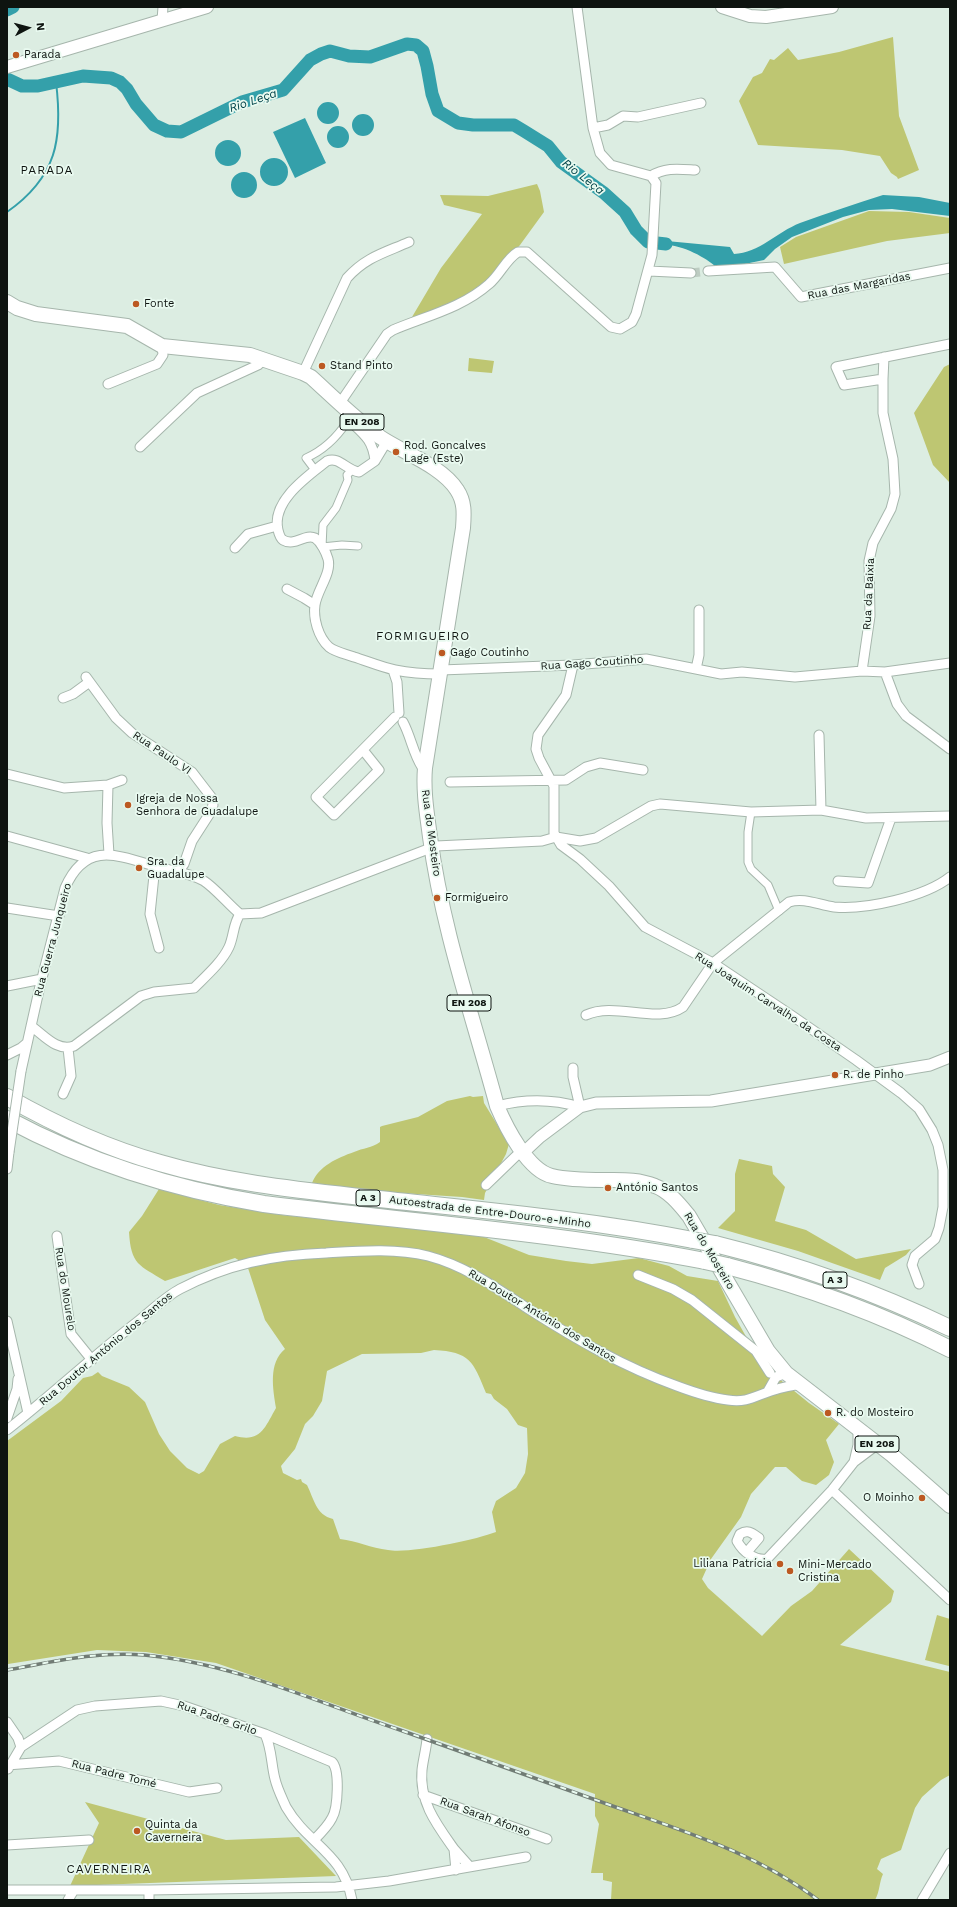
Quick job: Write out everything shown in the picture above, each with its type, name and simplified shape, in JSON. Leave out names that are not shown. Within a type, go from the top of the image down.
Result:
[{"type":"highway","name":"Autoestrada de Entre-Douro-e-Minho","points":[[7,1098],[51,1121],[91,1139],[159,1163],[218,1178],[320,1192],[591,1224],[715,1244],[829,1278],[884,1299],[950,1328]]},
{"type":"highway","name":"Autoestrada de Entre-Douro-e-Minho","points":[[7,1119],[51,1142],[106,1164],[162,1183],[220,1197],[264,1204],[646,1250],[727,1266],[789,1284],[846,1303],[950,1349]]},
{"type":"main road","points":[[7,67],[207,7]]},
{"type":"main road","points":[[722,7],[750,16],[766,17],[789,15],[832,7]]},
{"type":"main road","name":"EN 208","points":[[7,302],[17,308],[36,314],[127,326],[162,346],[239,353],[264,359],[303,373],[311,377],[347,412],[387,441],[431,467],[448,480],[457,490],[462,500],[464,512],[427,755]]},
{"type":"main road","name":"Rua do Mosteiro","points":[[427,755],[424,788],[432,847],[446,923],[497,1106],[506,1127],[536,1167],[552,1176],[585,1180],[635,1180],[657,1186],[673,1198],[690,1216],[768,1351],[786,1373],[878,1444],[932,1488],[950,1506]]},
{"type":"street","points":[[162,20],[163,7]]},
{"type":"street","points":[[315,470],[306,458],[317,453],[338,434],[347,422],[347,412],[387,334],[393,330],[459,304],[469,298],[490,284],[518,252],[527,252],[607,323],[615,328],[624,327],[632,322],[636,314],[649,271],[652,255],[656,183],[651,176],[611,165],[600,153],[594,128],[577,7]]},
{"type":"street","points":[[594,128],[608,125],[623,116],[638,117],[702,103]]},
{"type":"street","points":[[651,176],[660,171],[666,170],[695,170]]},
{"type":"street","points":[[303,373],[348,278],[358,266],[373,257],[409,242]]},
{"type":"street","name":"Rua das Margaridas","points":[[708,271],[775,267],[801,297],[950,268]]},
{"type":"street","points":[[649,271],[691,273]]},
{"type":"street","points":[[883,379],[844,385],[836,367],[950,344]]},
{"type":"street","points":[[108,384],[157,364],[162,355],[162,346]]},
{"type":"street","name":"Rua da Baixia","points":[[862,671],[870,616],[869,561],[873,543],[891,509],[895,494],[893,459],[883,413],[884,357]]},
{"type":"street","points":[[140,447],[197,393],[258,365],[264,359]]},
{"type":"street","points":[[347,412],[371,442],[374,450],[375,461]]},
{"type":"street","points":[[287,590],[315,605],[319,589],[329,565],[322,547],[315,538],[310,537],[295,543],[281,539],[277,526],[280,512],[289,494],[315,470],[332,459],[337,460],[351,471],[360,472],[375,461],[387,441]]},
{"type":"street","points":[[322,547],[324,525],[336,508],[348,480],[347,475],[351,471]]},
{"type":"street","points":[[235,548],[248,534],[277,526]]},
{"type":"street","points":[[322,547],[342,545],[358,546]]},
{"type":"street","name":"Rua Gago Coutinho","points":[[315,605],[317,626],[322,638],[328,646],[336,651],[393,670],[440,672],[573,665],[646,659],[721,674],[742,672],[795,676],[862,671],[885,672],[950,663]]},
{"type":"street","points":[[696,670],[699,655],[699,610]]},
{"type":"street","points":[[556,837],[554,827],[555,791],[552,780],[538,758],[536,742],[538,735],[566,695],[573,665]]},
{"type":"street","points":[[393,670],[397,682],[399,717],[409,734],[411,744],[415,756],[422,767],[427,755],[411,744]]},
{"type":"street","points":[[885,672],[897,704],[906,716],[950,749]]},
{"type":"street","name":"Rua Paulo VI","points":[[63,698],[73,694],[87,680],[116,718],[139,740],[165,753],[192,772],[212,798],[213,805],[210,813],[192,841],[184,864],[179,871]]},
{"type":"street","points":[[363,750],[379,770],[334,815],[316,797],[363,750],[399,717]]},
{"type":"street","points":[[820,735],[821,810]]},
{"type":"street","points":[[450,782],[566,780],[586,767],[600,763],[643,770]]},
{"type":"street","points":[[7,774],[64,788],[108,785],[122,780]]},
{"type":"street","points":[[108,785],[107,823],[109,854]]},
{"type":"street","points":[[7,836],[87,858],[109,854],[132,858],[155,866],[179,871],[205,881],[240,914],[261,913],[436,846],[542,841],[556,837],[580,841],[596,838],[651,806],[660,804],[750,812],[821,810],[866,818],[950,816]]},
{"type":"street","points":[[750,812],[748,862],[751,869],[768,885],[779,911]]},
{"type":"street","points":[[838,881],[868,883],[891,818]]},
{"type":"street","name":"Rua Joaquim Carvalho da Costa","points":[[556,837],[561,845],[580,859],[621,898],[645,927],[713,963],[791,1015],[901,1093],[918,1108],[932,1130],[938,1145],[943,1170],[944,1207],[935,1239],[915,1256],[912,1265],[919,1284]]},
{"type":"street","name":"Rua Guerra Junqueiro","points":[[7,1169],[21,1071],[65,888],[75,869],[87,858]]},
{"type":"street","points":[[155,866],[150,914],[159,948]]},
{"type":"street","points":[[586,1015],[592,1012],[622,1011],[668,1014],[676,1012],[683,1007],[713,963],[789,902],[795,900],[808,900],[834,906],[872,906],[892,902],[929,889],[950,878]]},
{"type":"street","points":[[7,908],[59,916]]},
{"type":"street","points":[[31,1026],[59,1047],[68,1048],[74,1046],[141,996],[154,992],[194,988],[224,956],[229,946],[236,920],[240,914]]},
{"type":"street","points":[[7,986],[42,979]]},
{"type":"street","points":[[7,1055],[21,1048],[27,1043]]},
{"type":"street","points":[[63,1094],[71,1076],[68,1048]]},
{"type":"street","points":[[486,1185],[516,1156],[524,1152],[540,1137],[580,1107],[596,1103],[711,1101],[930,1065],[950,1057]]},
{"type":"street","points":[[574,1068],[573,1077],[580,1107]]},
{"type":"street","points":[[497,1106],[515,1102],[540,1101],[566,1103],[580,1107]]},
{"type":"street","name":"Rua do Mourelo","points":[[57,1236],[71,1334],[92,1360]]},
{"type":"street","name":"Rua Doutor António dos Santos","points":[[7,1430],[178,1290],[223,1269],[263,1259],[293,1254],[405,1252],[428,1256],[468,1271],[564,1331],[614,1360],[647,1375],[693,1392],[727,1400],[752,1399],[771,1390],[801,1385]]},
{"type":"street","points":[[638,1275],[673,1289],[692,1300],[756,1351],[770,1373]]},
{"type":"street","points":[[7,1321],[19,1367],[28,1413]]},
{"type":"street","points":[[768,1351],[771,1390]]},
{"type":"street","points":[[7,1418],[10,1413],[17,1389],[19,1367]]},
{"type":"street","name":"Rua Doutor António dos Santos","points":[[771,1390],[776,1377],[786,1373]]},
{"type":"street","points":[[854,1462],[858,1445],[858,1429]]},
{"type":"street","points":[[747,1552],[755,1558],[767,1559],[832,1490],[854,1462],[878,1444]]},
{"type":"street","points":[[832,1490],[950,1600]]},
{"type":"street","name":"Rua Padre Grilo","points":[[21,1747],[77,1710],[95,1706],[161,1701],[184,1706],[265,1734],[330,1760],[335,1765],[337,1788],[335,1810],[328,1824],[314,1840]]},
{"type":"street","points":[[7,1722],[18,1738],[21,1747],[8,1767]]},
{"type":"street","points":[[265,1734],[269,1744],[275,1779],[280,1793],[295,1820],[324,1848],[342,1869],[349,1885],[352,1900]]},
{"type":"street","points":[[427,1739],[422,1770],[423,1794],[432,1818],[454,1849],[470,1867]]},
{"type":"street","name":"Rua Padre Tomé","points":[[8,1767],[59,1761],[188,1792],[217,1788]]},
{"type":"street","name":"Rua Sarah Afonso","points":[[423,1794],[546,1839]]},
{"type":"street","points":[[7,1845],[89,1840]]},
{"type":"street","points":[[454,1849],[456,1870]]},
{"type":"street","points":[[922,1900],[950,1853]]},
{"type":"street","points":[[7,1890],[149,1890],[336,1887],[456,1870],[526,1858]]},
{"type":"street","points":[[68,1900],[71,1890]]},
{"type":"street","points":[[104,1890],[104,1900]]},
{"type":"street","points":[[149,1890],[150,1900]]},
{"type":"green space","points":[[893,37],[899,116],[919,170],[898,179],[891,173],[880,156],[842,150],[758,145],[739,101],[753,77],[762,73],[770,59],[774,60],[788,48],[798,60],[839,52]]},
{"type":"green space","points":[[537,184],[540,191],[544,212],[520,245],[494,275],[468,296],[422,315],[412,317],[441,268],[482,214],[444,205],[440,195],[488,196]]},
{"type":"green space","points":[[869,211],[909,212],[950,218],[950,233],[887,241],[784,264],[780,247],[796,237]]},
{"type":"green space","points":[[469,358],[494,361],[492,373],[468,371]]},
{"type":"green space","points":[[950,364],[950,483],[933,465],[914,413],[944,367]]},
{"type":"green space","points":[[470,1096],[483,1096],[484,1103],[509,1144],[506,1154],[485,1193],[484,1200],[462,1197],[385,1192],[312,1183],[319,1172],[329,1163],[341,1157],[374,1146],[380,1142],[380,1127],[418,1117],[447,1101]]},
{"type":"green space","points":[[739,1159],[772,1166],[773,1174],[785,1187],[775,1221],[806,1230],[856,1259],[911,1249],[906,1255],[885,1268],[880,1280],[798,1251],[718,1228],[735,1211],[735,1174]]},
{"type":"green space","points":[[159,1189],[219,1205],[282,1215],[479,1235],[529,1255],[566,1261],[592,1264],[639,1258],[669,1266],[687,1276],[718,1281],[735,1317],[762,1365],[809,1403],[839,1424],[826,1440],[834,1462],[829,1475],[816,1485],[802,1481],[786,1467],[775,1467],[751,1494],[741,1517],[711,1559],[702,1579],[708,1588],[762,1636],[791,1606],[812,1591],[849,1549],[894,1591],[891,1602],[840,1645],[950,1672],[950,1775],[941,1780],[922,1797],[915,1808],[901,1850],[881,1859],[877,1869],[883,1874],[875,1900],[611,1900],[612,1882],[603,1880],[603,1873],[591,1873],[599,1824],[595,1816],[595,1794],[216,1663],[146,1652],[97,1650],[8,1664],[7,1441],[61,1401],[83,1378],[92,1376],[98,1372],[102,1376],[129,1387],[145,1402],[159,1434],[170,1451],[187,1468],[199,1474],[204,1471],[220,1444],[235,1436],[244,1438],[251,1437],[261,1432],[276,1408],[273,1385],[274,1369],[276,1361],[285,1349],[265,1320],[247,1265],[235,1258],[165,1281],[143,1267],[134,1258],[129,1232],[142,1216]],"holes":[[[434,1350],[446,1351],[463,1356],[469,1360],[486,1393],[491,1394],[494,1399],[507,1409],[518,1425],[527,1428],[528,1454],[525,1473],[516,1488],[496,1501],[492,1512],[496,1532],[442,1546],[398,1551],[382,1549],[340,1539],[333,1519],[327,1517],[319,1510],[307,1485],[302,1482],[301,1479],[297,1480],[283,1473],[281,1466],[295,1449],[305,1424],[313,1416],[322,1401],[327,1371],[362,1354],[421,1353]]]},
{"type":"green space","points":[[937,1615],[950,1619],[949,1666],[925,1660]]},
{"type":"green space","name":"Quinta da Caverneira","points":[[85,1802],[226,1840],[299,1837],[336,1876],[70,1886],[99,1823]]},
{"type":"water","points":[[328,102],[336,105],[339,113],[336,121],[328,124],[320,121],[317,113],[320,105]]},
{"type":"water","points":[[363,114],[371,117],[374,125],[371,133],[363,136],[355,133],[352,125],[355,117]]},
{"type":"water","points":[[305,118],[326,163],[295,178],[273,132]]},
{"type":"water","points":[[338,126],[346,129],[349,137],[346,145],[338,148],[330,145],[327,137],[330,129]]},
{"type":"water","points":[[228,140],[237,144],[241,153],[237,162],[228,166],[219,162],[215,153],[219,144]]},
{"type":"water","points":[[274,158],[284,162],[288,172],[284,182],[274,186],[264,182],[260,172],[264,162]]},
{"type":"water","points":[[244,172],[253,176],[257,185],[253,194],[244,198],[235,194],[231,185],[235,176]]},
{"type":"water","points":[[883,195],[919,197],[950,203],[950,216],[892,209],[869,210],[843,217],[792,237],[775,249],[764,260],[735,266],[716,267],[704,258],[679,247],[662,245],[656,247],[656,240],[730,247],[734,254],[743,253],[760,246],[800,223]]},
{"type":"waterway","name":"Rio Leça","points":[[7,10],[13,7]]},
{"type":"waterway","name":"Rio Leça","points":[[7,79],[22,86],[38,86],[83,76],[111,78],[120,82],[127,89],[136,104],[154,125],[167,131],[181,132],[242,102],[283,90],[310,60],[321,54],[330,51],[349,56],[370,57],[407,44],[416,45],[423,51],[432,94],[438,111],[458,123],[473,125],[514,125],[548,146],[561,162],[604,193],[625,212],[636,230],[648,242],[666,244]]},
{"type":"waterway","points":[[7,212],[24,199],[37,185],[46,171],[53,155],[57,139],[58,121],[56,82]]},
{"type":"tunnel","points":[[691,273],[708,271]]},
{"type":"railway","points":[[7,1670],[75,1658],[126,1654],[177,1659],[242,1675],[306,1696],[689,1833],[743,1855],[769,1868],[818,1900]]},
{"type":"place","name":"Parada","points":[[16,55]]},
{"type":"place","name":"Fonte","points":[[136,304]]},
{"type":"place","name":"Stand Pinto","points":[[322,366]]},
{"type":"place","name":"Rod. Goncalves Lage (Este)","points":[[396,452]]},
{"type":"place","name":"Gago Coutinho","points":[[442,653]]},
{"type":"place","name":"Igreja de Nossa Senhora de Guadalupe","points":[[128,805]]},
{"type":"place","name":"Sra. da Guadalupe","points":[[139,868]]},
{"type":"place","name":"Formigueiro","points":[[437,898]]},
{"type":"place","name":"R. de Pinho","points":[[835,1075]]},
{"type":"place","name":"António Santos","points":[[608,1188]]},
{"type":"place","name":"R. do Mosteiro","points":[[828,1413]]},
{"type":"place","name":"O Moinho","points":[[922,1498]]},
{"type":"place","name":"Liliana Patrícia","points":[[780,1564]]},
{"type":"place","name":"Mini-Mercado Cristina","points":[[790,1571]]},
{"type":"place","name":"Quinta da Caverneira","points":[[137,1831]]},
{"type":"district","name":"PARADA","points":[[47,170]]},
{"type":"district","name":"FORMIGUEIRO","points":[[423,636]]},
{"type":"district","name":"CAVERNEIRA","points":[[109,1869]]}]
